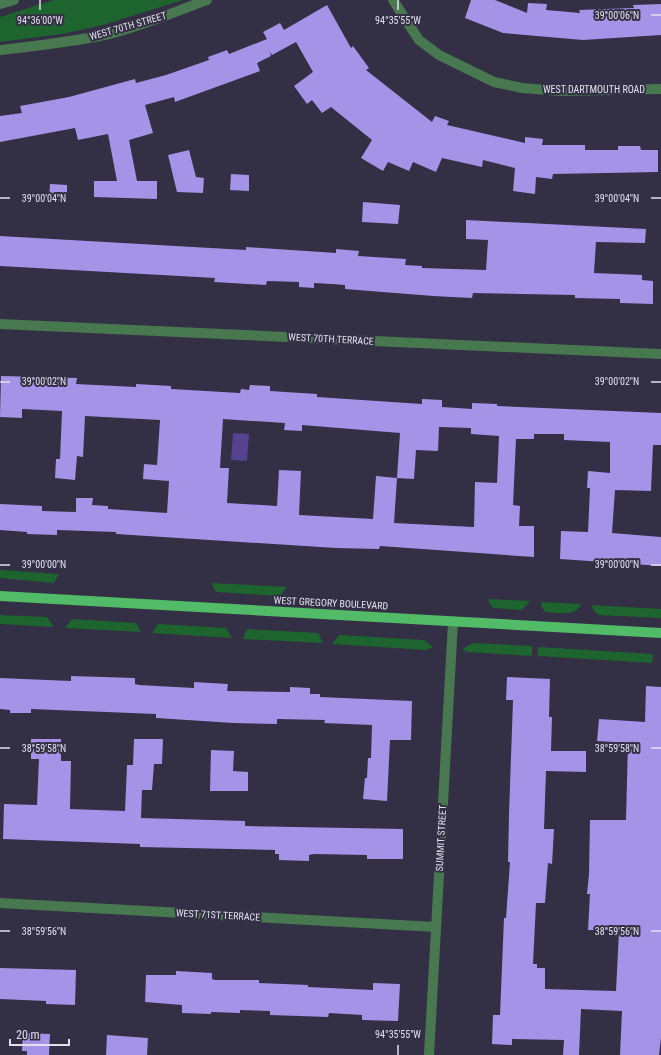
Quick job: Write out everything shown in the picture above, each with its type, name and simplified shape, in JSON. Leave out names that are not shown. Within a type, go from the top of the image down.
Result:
[{"type":"main road","name":"WEST GREGORY BOULEVARD","points":[[0,596],[661,633]]},
{"type":"street","points":[[0,4],[14,0]]},
{"type":"street","name":"WEST 70TH STREET","points":[[0,50],[62,43],[109,33],[157,19],[207,0]]},
{"type":"street","name":"WEST DARTMOUTH ROAD","points":[[393,0],[419,40],[439,55],[494,82],[522,88],[560,91],[661,89]]},
{"type":"street","name":"WEST 70TH TERRACE","points":[[0,324],[661,354]]},
{"type":"street","name":"SUMMIT STREET","points":[[429,1055],[453,622]]},
{"type":"street","name":"WEST 71ST TERRACE","points":[[0,903],[436,927]]},
{"type":"green space","points":[[54,0],[183,0],[103,25],[62,34],[0,42],[0,17]]},
{"type":"green space","points":[[0,570],[59,574],[54,583],[0,578]]},
{"type":"green space","points":[[211,583],[287,587],[280,596],[216,592]]},
{"type":"green space","points":[[489,599],[530,601],[522,610],[493,608],[489,603]]},
{"type":"green space","points":[[541,602],[581,604],[570,613],[560,613],[545,612],[541,606]]},
{"type":"green space","points":[[592,605],[661,609],[661,618],[599,615],[594,611]]},
{"type":"green space","points":[[0,615],[47,617],[54,627],[0,624]]},
{"type":"green space","points":[[72,619],[136,623],[141,632],[65,628]]},
{"type":"green space","points":[[158,624],[226,628],[232,638],[152,633]]},
{"type":"green space","points":[[247,629],[318,633],[323,643],[243,639]]},
{"type":"green space","points":[[339,635],[424,640],[433,647],[426,650],[332,644]]},
{"type":"green space","points":[[474,643],[532,646],[532,656],[467,652],[462,649]]},
{"type":"green space","points":[[538,647],[653,654],[652,663],[538,656]]},
{"type":"shaded area","points":[[233,433],[249,434],[247,461],[231,460]]},
{"type":"building","points":[[471,0],[495,0],[527,13],[528,3],[547,4],[546,10],[580,13],[579,10],[634,8],[633,5],[661,4],[661,35],[583,40],[503,33],[465,18]]},
{"type":"building","points":[[327,5],[351,48],[353,46],[369,68],[366,70],[432,122],[435,116],[449,121],[447,125],[525,143],[525,137],[543,139],[542,145],[585,145],[585,150],[618,150],[618,146],[640,146],[641,150],[658,150],[658,172],[553,174],[552,179],[536,177],[535,194],[513,191],[515,168],[483,160],[482,167],[442,158],[436,172],[413,162],[409,171],[388,162],[383,171],[361,158],[372,140],[331,107],[322,113],[312,100],[307,104],[294,86],[313,72],[296,42],[272,55],[270,52],[271,56],[257,63],[260,71],[175,102],[174,97],[145,105],[153,133],[129,140],[137,181],[157,181],[157,199],[94,197],[94,181],[117,181],[108,134],[78,140],[75,128],[0,142],[0,116],[22,113],[20,106],[69,97],[135,79],[136,83],[166,75],[209,60],[208,57],[227,50],[229,54],[267,39],[263,32],[280,23],[284,30]]},
{"type":"building","points":[[189,150],[196,177],[204,178],[203,193],[177,192],[168,155]]},
{"type":"building","points":[[231,174],[249,175],[249,191],[230,190]]},
{"type":"building","points":[[50,184],[67,185],[67,201],[49,200]]},
{"type":"building","points":[[363,202],[400,205],[398,224],[362,222]]},
{"type":"building","points":[[466,220],[646,229],[645,243],[596,242],[594,273],[642,275],[642,280],[653,281],[653,304],[620,303],[620,299],[575,298],[575,295],[473,293],[472,298],[433,296],[345,289],[345,285],[332,284],[314,283],[314,288],[299,287],[299,282],[267,281],[266,285],[214,282],[215,278],[0,266],[0,236],[246,250],[246,247],[336,253],[336,249],[359,251],[358,256],[406,259],[405,265],[422,266],[422,268],[486,270],[488,240],[466,239]]},
{"type":"building","points":[[1,376],[77,378],[76,384],[136,387],[136,384],[171,386],[171,389],[240,393],[241,389],[249,390],[250,385],[270,386],[270,391],[317,394],[317,397],[422,404],[422,399],[442,400],[442,407],[472,409],[472,403],[497,404],[497,406],[661,413],[661,445],[653,445],[651,491],[615,490],[612,533],[661,537],[661,566],[560,559],[561,531],[588,532],[590,488],[587,488],[588,471],[610,473],[610,442],[564,440],[564,434],[534,434],[534,439],[516,439],[513,505],[520,506],[519,526],[534,526],[534,557],[380,546],[379,549],[336,548],[116,534],[116,532],[57,530],[57,535],[27,534],[27,532],[0,530],[0,504],[42,506],[42,511],[76,512],[76,498],[93,498],[92,505],[108,506],[108,509],[167,513],[169,481],[143,479],[144,464],[157,465],[160,420],[85,416],[83,457],[77,456],[75,480],[55,478],[56,459],[60,459],[62,411],[22,409],[22,418],[0,417]],"holes":[[[223,419],[285,423],[284,430],[302,431],[302,425],[400,433],[397,478],[376,476],[373,519],[299,515],[301,471],[279,470],[277,506],[227,503],[229,468],[220,468]],[[439,427],[471,428],[471,434],[499,436],[497,483],[475,482],[474,527],[394,523],[397,478],[414,479],[416,450],[438,451]]]},
{"type":"building","points":[[71,676],[135,678],[135,684],[139,685],[194,688],[194,682],[228,684],[227,691],[290,692],[290,687],[310,688],[310,694],[320,694],[320,697],[412,701],[411,740],[390,740],[387,801],[363,799],[365,778],[367,778],[368,758],[371,758],[372,725],[324,723],[325,720],[277,719],[277,724],[233,723],[156,718],[156,714],[31,709],[31,713],[10,713],[10,710],[0,709],[0,678],[71,681]]},
{"type":"building","points":[[507,677],[550,679],[549,717],[552,717],[551,751],[586,751],[586,772],[546,771],[544,829],[554,829],[552,864],[548,863],[545,903],[536,903],[533,964],[537,964],[537,968],[545,968],[545,989],[616,991],[619,931],[588,930],[590,894],[587,894],[590,820],[626,820],[628,743],[597,741],[599,719],[645,722],[646,686],[661,687],[661,1038],[659,1055],[620,1055],[622,1011],[581,1009],[579,1055],[563,1055],[564,1040],[512,1039],[512,1045],[492,1044],[493,1015],[500,1015],[504,918],[506,918],[510,862],[508,862],[513,700],[506,700]]},
{"type":"building","points":[[31,739],[61,739],[61,761],[71,761],[70,809],[125,811],[127,765],[133,765],[134,739],[163,739],[162,764],[154,764],[152,790],[142,790],[141,818],[245,821],[245,826],[403,829],[403,859],[367,859],[367,855],[314,854],[309,855],[309,861],[279,860],[279,854],[275,854],[275,850],[140,847],[140,844],[3,839],[4,804],[37,805],[39,759],[31,759]]},
{"type":"building","points":[[211,750],[234,751],[233,771],[248,772],[248,791],[210,791]]},
{"type":"building","points":[[0,968],[76,970],[75,1005],[46,1004],[46,1001],[0,999]]},
{"type":"building","points":[[176,971],[212,973],[212,979],[215,980],[259,980],[259,983],[308,985],[308,987],[373,990],[373,983],[400,984],[398,1021],[362,1020],[362,1015],[329,1013],[328,1017],[270,1015],[270,1011],[240,1010],[240,1013],[182,1013],[182,1005],[145,1002],[146,975],[176,975]]},
{"type":"building","points":[[23,1033],[50,1034],[49,1055],[27,1055],[27,1051],[22,1051]]},
{"type":"building","points":[[107,1035],[148,1038],[147,1055],[106,1055]]}]
